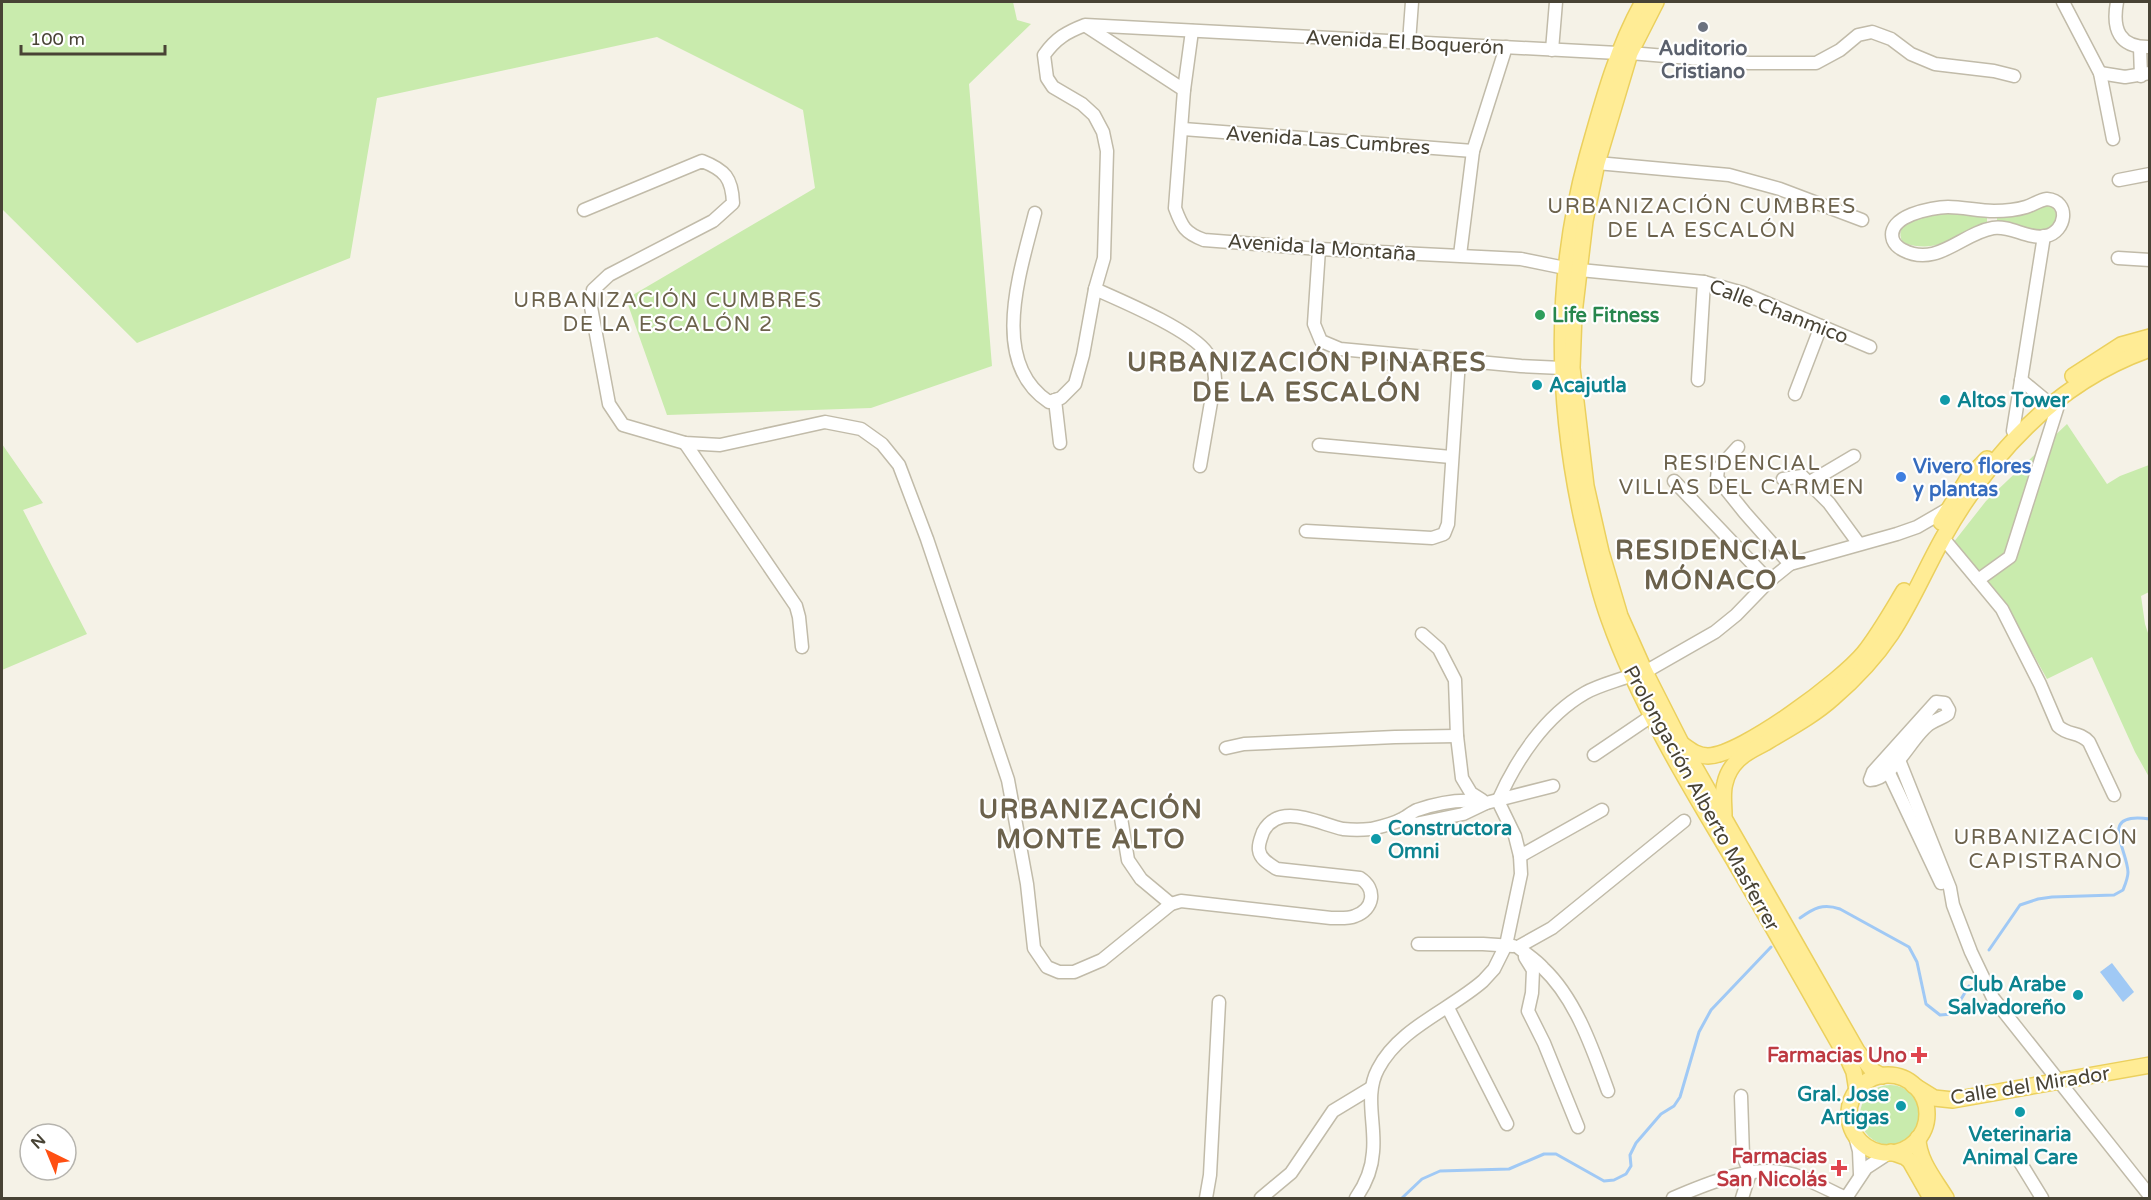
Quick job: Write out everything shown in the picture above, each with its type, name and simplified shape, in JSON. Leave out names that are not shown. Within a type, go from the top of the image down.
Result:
[{"type":"main road","name":"Prolongación Alberto Masferrer","points":[[1643,2],[1632,21],[1586,221],[1572,269],[1574,314],[1572,368],[1582,464],[1607,573],[1653,715],[1700,803],[1849,1061],[1854,1072],[1857,1091]]},
{"type":"main road","name":"Prolongación Alberto Masferrer","points":[[1656,2],[1624,53],[1574,209],[1572,269],[1562,368],[1572,473],[1593,566],[1609,620],[1857,1051],[1873,1071],[1882,1076]]},
{"type":"main road","points":[[1681,743],[1695,753],[1707,756],[1732,748],[1803,706],[1849,669],[1865,652],[1900,597],[1967,480],[2043,399],[2075,374],[2121,345],[2150,337]]},
{"type":"main road","points":[[1724,818],[1724,786],[1733,765],[1744,755],[1810,716],[1832,700],[1865,668],[1891,634],[1943,538],[1976,486],[2008,446],[2062,395],[2126,357],[2150,349]]},
{"type":"main road","name":"Calle del Mirador","points":[[1921,1132],[1933,1117],[1948,1108],[2150,1065]]},
{"type":"main road","name":"Calle del Mirador","points":[[1913,1085],[1934,1098],[1947,1101],[2150,1071]]},
{"type":"main road","points":[[1931,1198],[1910,1161],[1905,1157],[1875,1151],[1856,1136],[1849,1114],[1851,1102],[1864,1084],[1882,1076],[1901,1078],[1913,1085],[1920,1093],[1926,1107],[1919,1150],[1924,1163],[1946,1198]]},
{"type":"main road","points":[[1890,1153],[1906,1148],[1921,1132]]},
{"type":"street","points":[[1409,42],[1412,2]]},
{"type":"street","points":[[1552,50],[1556,2]]},
{"type":"street","points":[[2063,2],[2100,73],[2113,139]]},
{"type":"street","points":[[2100,73],[2125,77],[2145,74],[2145,47],[2127,44],[2118,33],[2115,12],[2117,2]]},
{"type":"street","points":[[1035,213],[1013,306],[1013,330],[1018,358],[1025,379],[1035,393],[1049,402],[1061,398],[1075,384],[1083,355],[1095,289],[1104,258],[1107,160],[1103,132],[1094,115],[1082,104],[1053,87],[1047,78],[1044,55],[1064,33],[1085,25],[1184,90]]},
{"type":"street","name":"Avenida El Boquerón","points":[[1085,25],[1624,53],[1759,63],[1816,63],[1840,50],[1858,35],[1872,32],[1891,39],[1911,54],[1935,64],[1994,71],[2014,76]]},
{"type":"street","points":[[1183,129],[1184,90],[1192,31]]},
{"type":"street","points":[[1460,255],[1473,151],[1506,47]]},
{"type":"street","name":"Avenida Las Cumbres","points":[[1183,129],[1473,151]]},
{"type":"street","name":"Avenida la Montaña","points":[[1183,129],[1175,208],[1180,224],[1190,235],[1204,240],[1319,249],[1521,259],[1572,269]]},
{"type":"street","points":[[584,210],[702,161],[719,168],[732,185],[733,203],[712,221],[609,275],[592,291],[591,307],[609,404],[623,426],[685,443],[720,445],[825,422],[861,429],[882,444],[899,465],[927,539],[1008,780],[1027,884],[1034,948],[1047,967],[1059,972],[1074,972],[1102,960],[1172,904],[1181,901],[1330,918],[1353,918],[1363,912],[1372,899],[1371,888],[1360,878],[1277,869],[1260,855],[1258,847],[1265,829],[1274,820],[1298,816],[1343,829],[1370,829],[1400,821],[1416,810],[1467,801],[1492,802],[1552,786]]},
{"type":"street","points":[[1598,163],[1729,175],[1780,189],[1862,220]]},
{"type":"street","points":[[2119,180],[2150,174]]},
{"type":"street","points":[[2040,200],[2053,200],[2059,203],[2063,210],[2062,223],[2054,232],[2044,236],[2004,228],[1991,228],[1935,253],[1909,253],[1897,247],[1893,239],[1893,231],[1899,220],[1912,214],[1946,207],[1992,211],[2018,209],[2040,200]]},
{"type":"street","points":[[1991,228],[1992,211]]},
{"type":"street","points":[[2013,431],[2044,236]]},
{"type":"street","points":[[1319,249],[1314,324],[1321,341],[1340,349],[1562,368]]},
{"type":"street","points":[[2118,258],[2150,260]]},
{"type":"street","name":"Calle Chanmico","points":[[1572,269],[1704,282],[1743,293],[1870,347]]},
{"type":"street","points":[[1698,380],[1704,282]]},
{"type":"street","points":[[1095,289],[1162,321],[1198,343],[1207,353],[1214,366],[1215,379],[1200,465]]},
{"type":"street","points":[[1795,394],[1821,326]]},
{"type":"street","points":[[1306,531],[1432,538],[1444,534],[1448,524],[1459,360]]},
{"type":"street","points":[[2021,380],[2043,399]]},
{"type":"street","points":[[1978,580],[2010,557],[2062,395]]},
{"type":"street","points":[[1054,400],[1060,443]]},
{"type":"street","points":[[685,443],[796,606],[802,647]]},
{"type":"street","points":[[1319,445],[1451,457]]},
{"type":"street","points":[[1738,447],[1718,469],[1717,478],[1790,564]]},
{"type":"street","points":[[1810,483],[1854,456]]},
{"type":"street","points":[[1783,479],[1802,476],[1829,503],[1859,544]]},
{"type":"street","points":[[1674,481],[1769,581]]},
{"type":"street","points":[[1492,802],[1553,717],[1586,693],[1639,674],[1715,632],[1790,564],[1917,527],[1949,509]]},
{"type":"street","points":[[1943,538],[2002,609],[2040,684],[2058,726],[2062,730],[2083,735],[2089,742],[2114,795]]},
{"type":"street","points":[[1356,1198],[1366,1184],[1373,1151],[1371,1088],[1377,1071],[1397,1043],[1483,981],[1512,946],[1521,874],[1520,856],[1515,836],[1492,802],[1472,793],[1462,778],[1457,736],[1455,680],[1439,649],[1422,634]]},
{"type":"street","points":[[1936,702],[1945,703],[1949,710],[1948,714],[1931,723],[1899,760],[1878,779],[1870,780],[1873,771],[1936,702]]},
{"type":"street","points":[[1594,755],[1653,715]]},
{"type":"street","points":[[1226,748],[1244,744],[1457,736]]},
{"type":"street","points":[[1899,760],[1950,888],[1953,905]]},
{"type":"street","points":[[1888,771],[1953,905],[1971,952],[1993,998],[2150,1196]]},
{"type":"street","points":[[1520,856],[1602,810]]},
{"type":"street","points":[[1121,818],[1128,860],[1141,879],[1172,904]]},
{"type":"street","points":[[1418,944],[1512,946],[1552,928],[1684,821]]},
{"type":"street","points":[[1512,946],[1544,968],[1570,1002],[1588,1038],[1608,1091]]},
{"type":"street","points":[[1512,946],[1533,970],[1528,1011],[1544,1043],[1578,1127]]},
{"type":"street","points":[[1206,1198],[1210,1175],[1219,1002]]},
{"type":"street","points":[[1448,1008],[1507,1124]]},
{"type":"street","points":[[1261,1198],[1291,1173],[1333,1111],[1371,1088]]},
{"type":"street","points":[[1741,1096],[1743,1156],[1750,1173],[1742,1198]]},
{"type":"street","points":[[1856,1136],[1860,1174]]},
{"type":"street","points":[[1673,1198],[1710,1182],[1750,1173],[1773,1172],[1793,1175],[1846,1198],[1860,1174],[1890,1153]]},
{"type":"street","points":[[2020,1162],[2042,1198]]},
{"type":"green space","points":[[2,2],[1013,2],[1017,20],[1031,24],[969,84],[992,366],[871,408],[667,415],[626,299],[815,188],[803,110],[657,37],[377,98],[350,258],[137,343],[2,209]]},
{"type":"green space","points":[[2043,204],[2051,206],[2057,218],[2045,231],[1997,223],[1997,216]]},
{"type":"green space","points":[[1939,211],[1987,216],[1987,222],[1938,245],[1917,246],[1903,243],[1900,235],[1905,224],[1918,217]]},
{"type":"green space","points":[[2067,424],[2107,484],[2120,476],[2149,465],[2149,592],[2141,596],[2149,636],[2149,777],[2135,752],[2092,657],[2047,679],[2013,618],[1953,543],[1986,501]]},
{"type":"green space","points":[[2,444],[43,503],[23,510],[87,634],[2,670]]},
{"type":"green space","points":[[1884,1085],[1896,1085],[1907,1090],[1915,1098],[1920,1115],[1918,1127],[1907,1140],[1896,1145],[1884,1145],[1873,1140],[1865,1132],[1860,1121],[1860,1109],[1865,1098],[1873,1090]]},
{"type":"water","points":[[2112,963],[2134,992],[2123,1002],[2100,972]]},
{"type":"waterway","points":[[1989,950],[2020,905],[2052,897],[2114,895],[2123,890],[2128,872],[2119,826],[2124,821],[2134,818],[2150,819]]},
{"type":"waterway","points":[[1800,918],[1819,908],[1834,907],[1909,947],[1917,962],[1926,1004],[1940,1015],[1952,1014],[1969,986]]},
{"type":"waterway","points":[[1402,1198],[1422,1179],[1440,1171],[1509,1169],[1544,1154],[1556,1154],[1604,1181],[1614,1180],[1626,1174],[1631,1166],[1630,1155],[1636,1143],[1661,1114],[1674,1106],[1680,1097],[1699,1032],[1711,1010],[1771,947]]},
{"type":"place","name":"Auditorio Cristiano","points":[[1703,27]]},
{"type":"place","name":"Life Fitness","points":[[1540,315]]},
{"type":"place","name":"Acajutla","points":[[1537,385]]},
{"type":"place","name":"Altos Tower","points":[[1945,400]]},
{"type":"place","name":"Vivero flores y plantas","points":[[1901,477]]},
{"type":"place","name":"Constructora Omni","points":[[1376,839]]},
{"type":"place","name":"Club Arabe Salvadoreño","points":[[2078,995]]},
{"type":"place","name":"Farmacias Uno","points":[[1919,1055]]},
{"type":"place","name":"Gral. Jose Artigas","points":[[1901,1106]]},
{"type":"place","name":"Veterinaria Animal Care","points":[[2020,1112]]},
{"type":"place","name":"Farmacias San Nicolás","points":[[1839,1168]]},
{"type":"district","name":"URBANIZACIÓN CUMBRES DE LA ESCALÓN","points":[[1702,218]]},
{"type":"district","name":"URBANIZACIÓN CUMBRES DE LA ESCALÓN 2","points":[[668,312]]},
{"type":"district","name":"URBANIZACIÓN PINARES DE LA ESCALÓN","points":[[1307,377]]},
{"type":"district","name":"RESIDENCIAL VILLAS DEL CARMEN","points":[[1742,475]]},
{"type":"district","name":"RESIDENCIAL MÓNACO","points":[[1711,565]]},
{"type":"district","name":"URBANIZACIÓN MONTE ALTO","points":[[1091,824]]},
{"type":"district","name":"URBANIZACIÓN CAPISTRANO","points":[[2046,849]]}]
